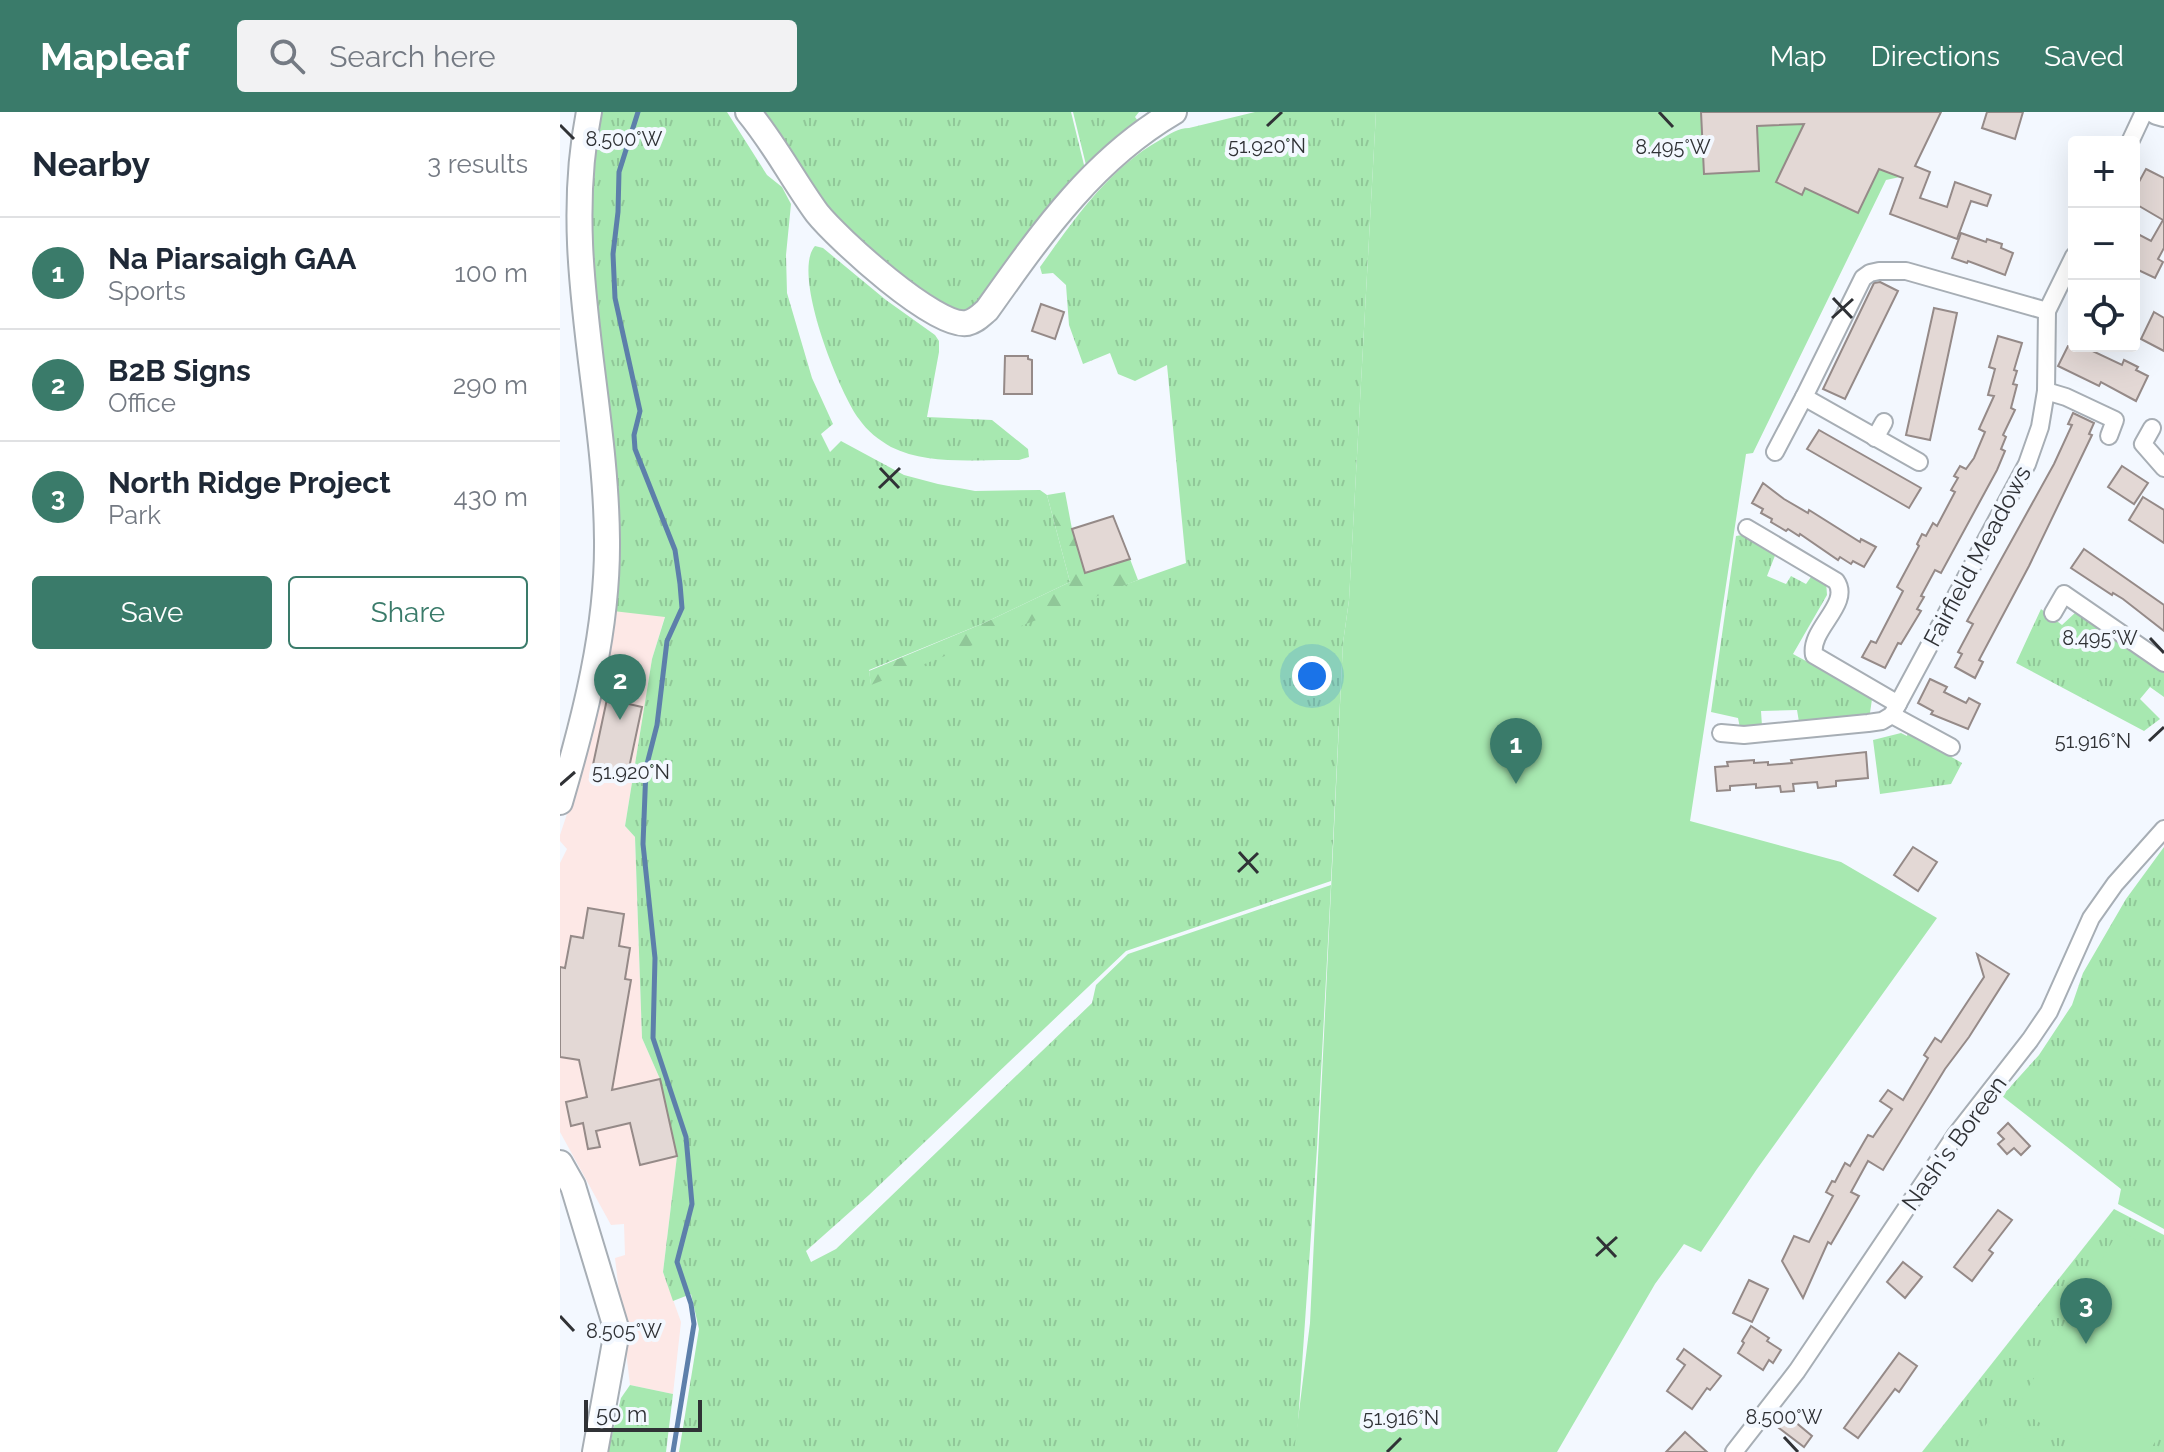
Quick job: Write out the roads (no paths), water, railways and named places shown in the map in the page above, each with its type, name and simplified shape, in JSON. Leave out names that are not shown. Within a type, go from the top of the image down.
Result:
[{"type":"street","points":[[560,802],[591,684],[600,634],[607,540],[602,473],[576,285],[575,210],[579,149],[589,112]]},
{"type":"street","points":[[748,112],[820,216],[839,236],[877,270],[942,319],[968,323],[987,310],[1048,224],[1077,190],[1127,143],[1174,112]]},
{"type":"street","points":[[2133,136],[2144,112]]},
{"type":"street","points":[[2157,112],[2164,114]]},
{"type":"street","name":"Fairfield Meadows","points":[[1895,709],[2027,464],[2040,427],[2046,391],[2047,311],[2068,268]]},
{"type":"street","points":[[1775,452],[1860,282],[1870,273],[1906,271],[2047,311]]},
{"type":"street","points":[[2046,391],[2115,420],[2109,436]]},
{"type":"street","points":[[1804,397],[1919,462]]},
{"type":"street","points":[[1875,438],[1884,422]]},
{"type":"street","points":[[2152,428],[2143,444],[2164,468]]},
{"type":"street","points":[[1747,528],[1789,563],[1836,581],[1840,586],[1840,597],[1814,643],[1814,655],[1951,747]]},
{"type":"street","points":[[2053,613],[2064,594],[2164,663]]},
{"type":"street","points":[[1721,733],[1744,735],[1868,723],[1882,721],[1895,709]]},
{"type":"street","name":"Nash's Boreen","points":[[1734,1452],[1797,1371],[1955,1136],[2030,1040],[2049,1012],[2091,918],[2115,884],[2164,829]]},
{"type":"street","points":[[560,1163],[573,1186],[617,1331],[595,1452]]},
{"type":"waterway","points":[[638,112],[619,172],[613,254],[615,298],[640,411],[634,435],[635,449],[675,550],[682,608],[667,641],[657,725],[646,768],[643,844],[655,958],[653,1038],[686,1137],[692,1204],[677,1262],[694,1324],[673,1452]]},
{"type":"place","name":"B2B Signs","points":[[620,720]]},
{"type":"place","name":"Na Piarsaigh GAA","points":[[1516,784]]},
{"type":"place","name":"North Ridge Project","points":[[2086,1344]]}]
